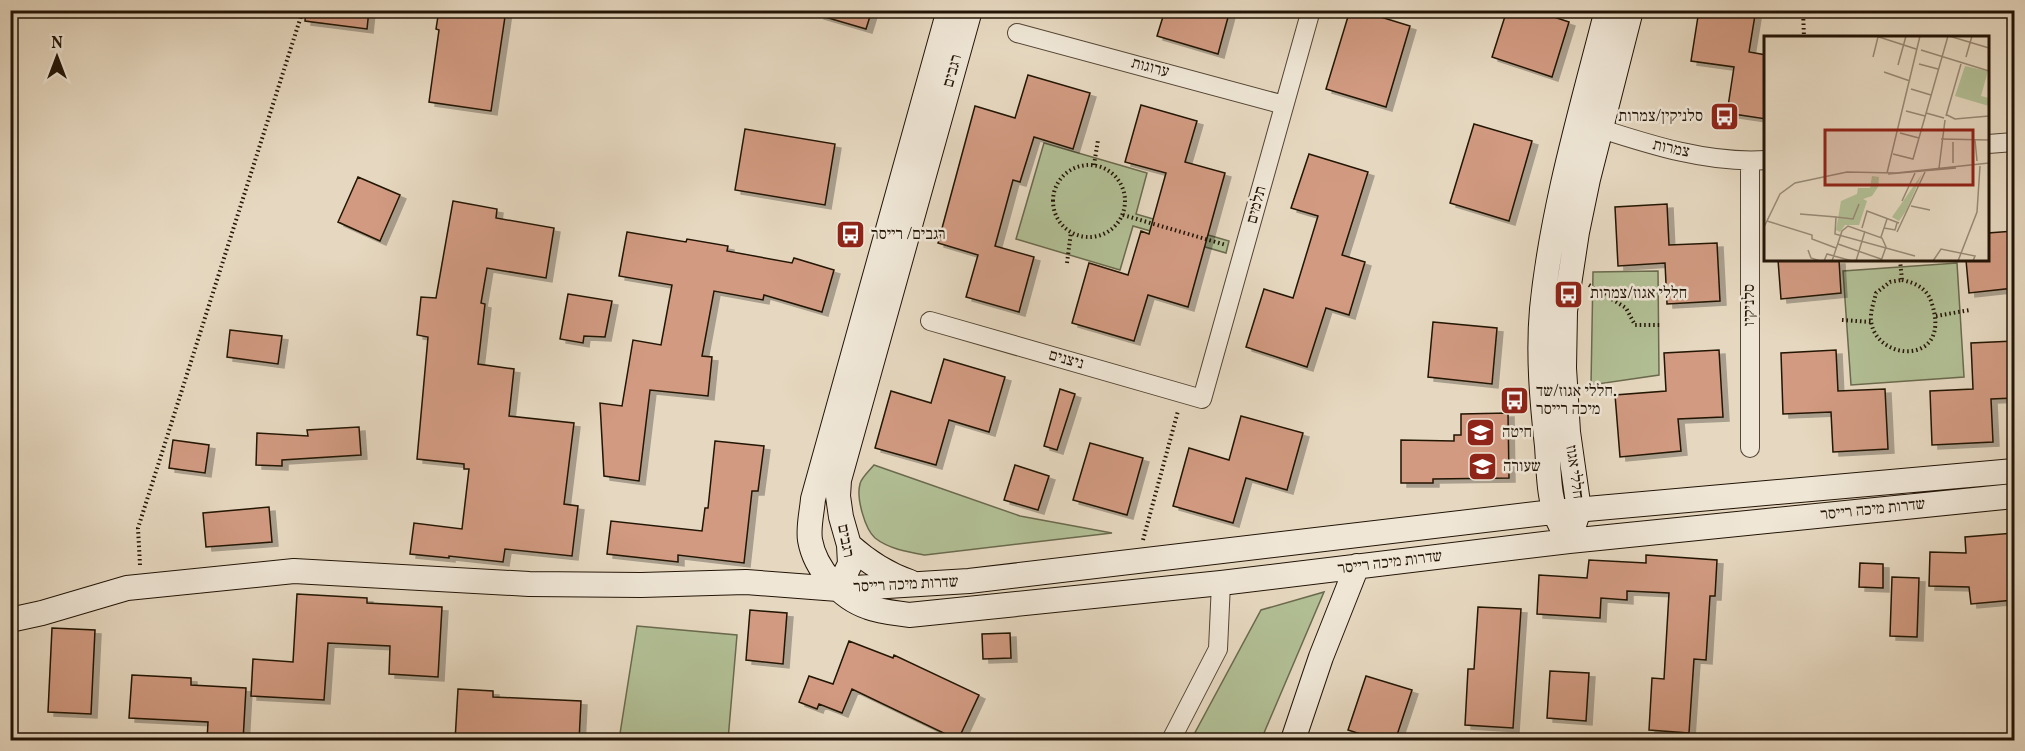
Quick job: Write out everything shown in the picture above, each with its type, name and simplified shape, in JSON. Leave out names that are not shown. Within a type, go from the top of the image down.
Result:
[{"type":"street","name":"רגבים","points":[[949,10],[813,499],[810,538],[813,552],[821,569],[838,589],[850,564],[849,545],[838,496],[839,480],[970,10]]},
{"type":"street","name":"תלמים","points":[[1202,399],[1311,10]]},
{"type":"street","name":"חללי אגוז","points":[[1569,542],[1579,510],[1568,432],[1564,335],[1570,273],[1607,10]]},
{"type":"street","name":"חללי אגוז","points":[[1569,542],[1553,512],[1541,369],[1542,318],[1554,227],[1631,10]]},
{"type":"street","name":"ערוגות","points":[[1017,33],[1284,105]]},
{"type":"street","name":"צמרות","points":[[1590,125],[1651,145],[1698,155],[1758,161]]},
{"type":"street","points":[[1989,144],[2014,142]]},
{"type":"street","name":"סלניקיו","points":[[1750,448],[1758,161]]},
{"type":"street","name":"ניצנים","points":[[930,321],[1202,399]]},
{"type":"street","name":"שדרות מיכה רייסר","points":[[838,589],[969,581],[1553,512],[2014,471]]},
{"type":"street","name":"שדרות מיכה רייסר","points":[[838,589],[867,607],[909,615],[1221,583],[1569,542],[2014,496]]},
{"type":"street","points":[[849,545],[870,564],[889,575],[915,584]]},
{"type":"street","points":[[1293,741],[1321,657],[1357,566]]},
{"type":"street","points":[[10,620],[128,588],[294,571],[529,584],[641,585],[746,582],[838,589]]},
{"type":"street","points":[[1171,741],[1218,649],[1221,583]]},
{"type":"path","points":[[141,587],[138,528],[303,10]]},
{"type":"path","points":[[1803,10],[1804,36]]},
{"type":"path","points":[[1094,165],[1098,140]]},
{"type":"path","points":[[1094,165],[1106,169],[1119,180],[1124,190],[1126,203],[1123,215],[1116,226],[1096,237],[1083,237],[1071,232],[1059,221],[1054,210],[1053,197],[1056,185],[1069,171],[1081,166],[1094,165]]},
{"type":"path","points":[[1123,215],[1245,250]]},
{"type":"path","points":[[1067,263],[1071,232]]},
{"type":"path","points":[[1900,261],[1902,280]]},
{"type":"path","points":[[1570,273],[1626,308],[1635,325],[1661,325]]},
{"type":"path","points":[[1902,280],[1923,288],[1931,300],[1936,316],[1936,330],[1932,340],[1921,349],[1912,351],[1901,352],[1888,346],[1878,336],[1871,322],[1876,293],[1890,282],[1902,280]]},
{"type":"path","points":[[1936,316],[1970,310]]},
{"type":"path","points":[[1842,320],[1871,322]]},
{"type":"path","points":[[1137,561],[1183,393]]},
{"type":"green space","points":[[1044,143],[1147,173],[1136,214],[1229,241],[1226,253],[1133,226],[1120,270],[1016,239]]},
{"type":"green space","points":[[1957,263],[1964,377],[1851,385],[1843,271]]},
{"type":"green space","points":[[1658,271],[1659,375],[1591,385],[1593,272]]},
{"type":"green space","points":[[874,465],[1020,516],[1112,533],[925,555],[899,550],[886,545],[871,534],[862,513],[859,497],[860,484]]},
{"type":"green space","points":[[1324,592],[1261,740],[1191,740],[1261,610]]},
{"type":"green space","points":[[637,626],[737,635],[728,740],[619,740]]},
{"type":"building","points":[[306,10],[369,10],[367,29],[305,21]]},
{"type":"building","points":[[439,10],[506,10],[491,111],[429,102],[439,30],[436,29]]},
{"type":"building","points":[[818,10],[872,10],[866,29],[818,15]]},
{"type":"building","points":[[1165,10],[1230,10],[1218,54],[1157,36]]},
{"type":"building","points":[[1350,10],[1358,10],[1410,26],[1386,107],[1326,89]]},
{"type":"building","points":[[1507,10],[1533,10],[1569,22],[1552,77],[1492,57]]},
{"type":"building","points":[[1699,10],[1729,10],[1755,15],[1749,52],[1764,55],[1764,119],[1727,113],[1734,67],[1691,61]]},
{"type":"building","points":[[1028,75],[1090,93],[1073,149],[1034,137],[1020,182],[1013,180],[995,246],[1034,257],[1019,312],[966,297],[978,255],[938,243],[975,106],[1015,118]]},
{"type":"building","points":[[1141,105],[1197,121],[1185,162],[1225,173],[1188,307],[1148,295],[1134,341],[1072,323],[1089,263],[1128,275],[1141,231],[1149,234],[1166,173],[1125,162]]},
{"type":"building","points":[[1474,124],[1532,141],[1509,221],[1450,203]]},
{"type":"building","points":[[745,129],[835,144],[825,205],[735,190]]},
{"type":"building","points":[[1309,154],[1368,172],[1342,255],[1365,262],[1349,315],[1326,308],[1307,367],[1246,347],[1264,289],[1293,298],[1318,216],[1291,208]]},
{"type":"building","points":[[358,177],[400,195],[380,241],[338,222]]},
{"type":"building","points":[[453,201],[497,209],[496,218],[554,228],[546,278],[487,268],[481,303],[485,304],[478,364],[514,369],[509,416],[574,423],[564,504],[578,506],[572,556],[505,549],[503,562],[410,554],[414,523],[462,529],[469,469],[464,469],[464,464],[417,459],[428,337],[417,335],[421,297],[436,298]]},
{"type":"building","points":[[1667,204],[1669,245],[1717,243],[1720,301],[1667,304],[1665,263],[1618,266],[1615,207]]},
{"type":"building","points":[[2014,231],[2014,288],[1969,293],[1966,261],[1989,261],[1989,233]]},
{"type":"building","points":[[627,232],[686,242],[687,239],[728,246],[727,251],[792,263],[794,258],[834,270],[822,312],[764,295],[763,300],[714,291],[702,356],[712,357],[708,396],[650,390],[639,481],[604,476],[600,403],[622,406],[633,340],[661,345],[672,285],[619,276]]},
{"type":"building","points":[[1778,261],[1839,261],[1841,293],[1781,299]]},
{"type":"building","points":[[568,294],[612,301],[605,337],[584,336],[583,343],[560,339]]},
{"type":"building","points":[[1433,322],[1497,328],[1492,384],[1428,377]]},
{"type":"building","points":[[230,330],[282,336],[278,364],[227,357]]},
{"type":"building","points":[[2014,341],[2014,398],[1991,399],[1993,442],[1932,445],[1930,391],[1973,389],[1971,343]]},
{"type":"building","points":[[1719,350],[1723,417],[1678,419],[1681,451],[1620,457],[1615,395],[1666,391],[1664,353]]},
{"type":"building","points":[[1836,350],[1838,391],[1885,389],[1888,449],[1833,452],[1831,412],[1783,414],[1781,353]]},
{"type":"building","points":[[944,359],[1005,377],[989,432],[949,420],[936,465],[875,448],[891,391],[931,403]]},
{"type":"building","points":[[1060,389],[1075,394],[1057,450],[1044,446]]},
{"type":"building","points":[[1508,413],[1509,478],[1433,479],[1433,483],[1401,483],[1401,440],[1454,441],[1454,435],[1461,435],[1461,414]]},
{"type":"building","points":[[1241,416],[1303,433],[1287,490],[1246,478],[1233,523],[1173,506],[1189,448],[1229,460]]},
{"type":"building","points":[[359,427],[361,455],[282,460],[282,466],[256,465],[257,433],[308,436],[307,430]]},
{"type":"building","points":[[173,440],[209,445],[205,473],[169,468]]},
{"type":"building","points":[[715,441],[764,446],[758,491],[752,491],[744,563],[678,555],[678,562],[607,554],[611,521],[702,531],[705,508],[708,508]]},
{"type":"building","points":[[1090,443],[1143,458],[1127,515],[1073,500]]},
{"type":"building","points":[[1015,465],[1049,476],[1038,510],[1004,500]]},
{"type":"building","points":[[269,507],[272,542],[206,547],[203,513]]},
{"type":"building","points":[[2014,533],[2014,600],[1971,604],[1969,587],[1929,586],[1930,552],[1966,553],[1965,537]]},
{"type":"building","points":[[1646,555],[1717,560],[1715,596],[1710,596],[1706,660],[1694,659],[1689,733],[1649,730],[1652,678],[1664,679],[1669,593],[1627,591],[1627,600],[1601,598],[1600,618],[1537,614],[1539,575],[1587,578],[1589,560],[1646,563]]},
{"type":"building","points":[[1860,563],[1883,564],[1883,588],[1859,587]]},
{"type":"building","points":[[1892,577],[1919,578],[1917,637],[1890,636]]},
{"type":"building","points":[[297,594],[367,598],[367,603],[442,607],[438,677],[389,674],[390,646],[328,643],[324,700],[251,696],[253,659],[293,662]]},
{"type":"building","points":[[1478,607],[1521,609],[1513,728],[1465,725],[1468,669],[1474,669]]},
{"type":"building","points":[[750,610],[787,613],[783,664],[746,660]]},
{"type":"building","points":[[52,628],[95,630],[91,714],[48,712]]},
{"type":"building","points":[[1010,633],[1011,658],[983,659],[982,634]]},
{"type":"building","points":[[849,641],[893,658],[894,655],[979,695],[958,740],[852,689],[842,713],[819,704],[817,709],[799,702],[809,676],[833,684]]},
{"type":"building","points":[[1550,671],[1589,673],[1586,721],[1547,718]]},
{"type":"building","points":[[132,675],[191,678],[191,685],[246,688],[243,741],[207,741],[208,722],[129,718]]},
{"type":"building","points":[[1366,676],[1412,690],[1395,741],[1382,741],[1348,730]]},
{"type":"building","points":[[458,689],[493,691],[493,697],[581,701],[579,741],[455,741]]},
{"type":"place","name":"סלניקין/צמרות","points":[[1724,117]]},
{"type":"place","name":"רגבים/ רייסר","points":[[850,235]]},
{"type":"place","name":"חללי אגוז/צמרות","points":[[1569,294]]},
{"type":"place","name":"חללי אגוז/שד. מיכה רייסר","points":[[1515,401]]},
{"type":"place","name":"חיטה","points":[[1481,433]]},
{"type":"place","name":"שעורה","points":[[1482,467]]}]
